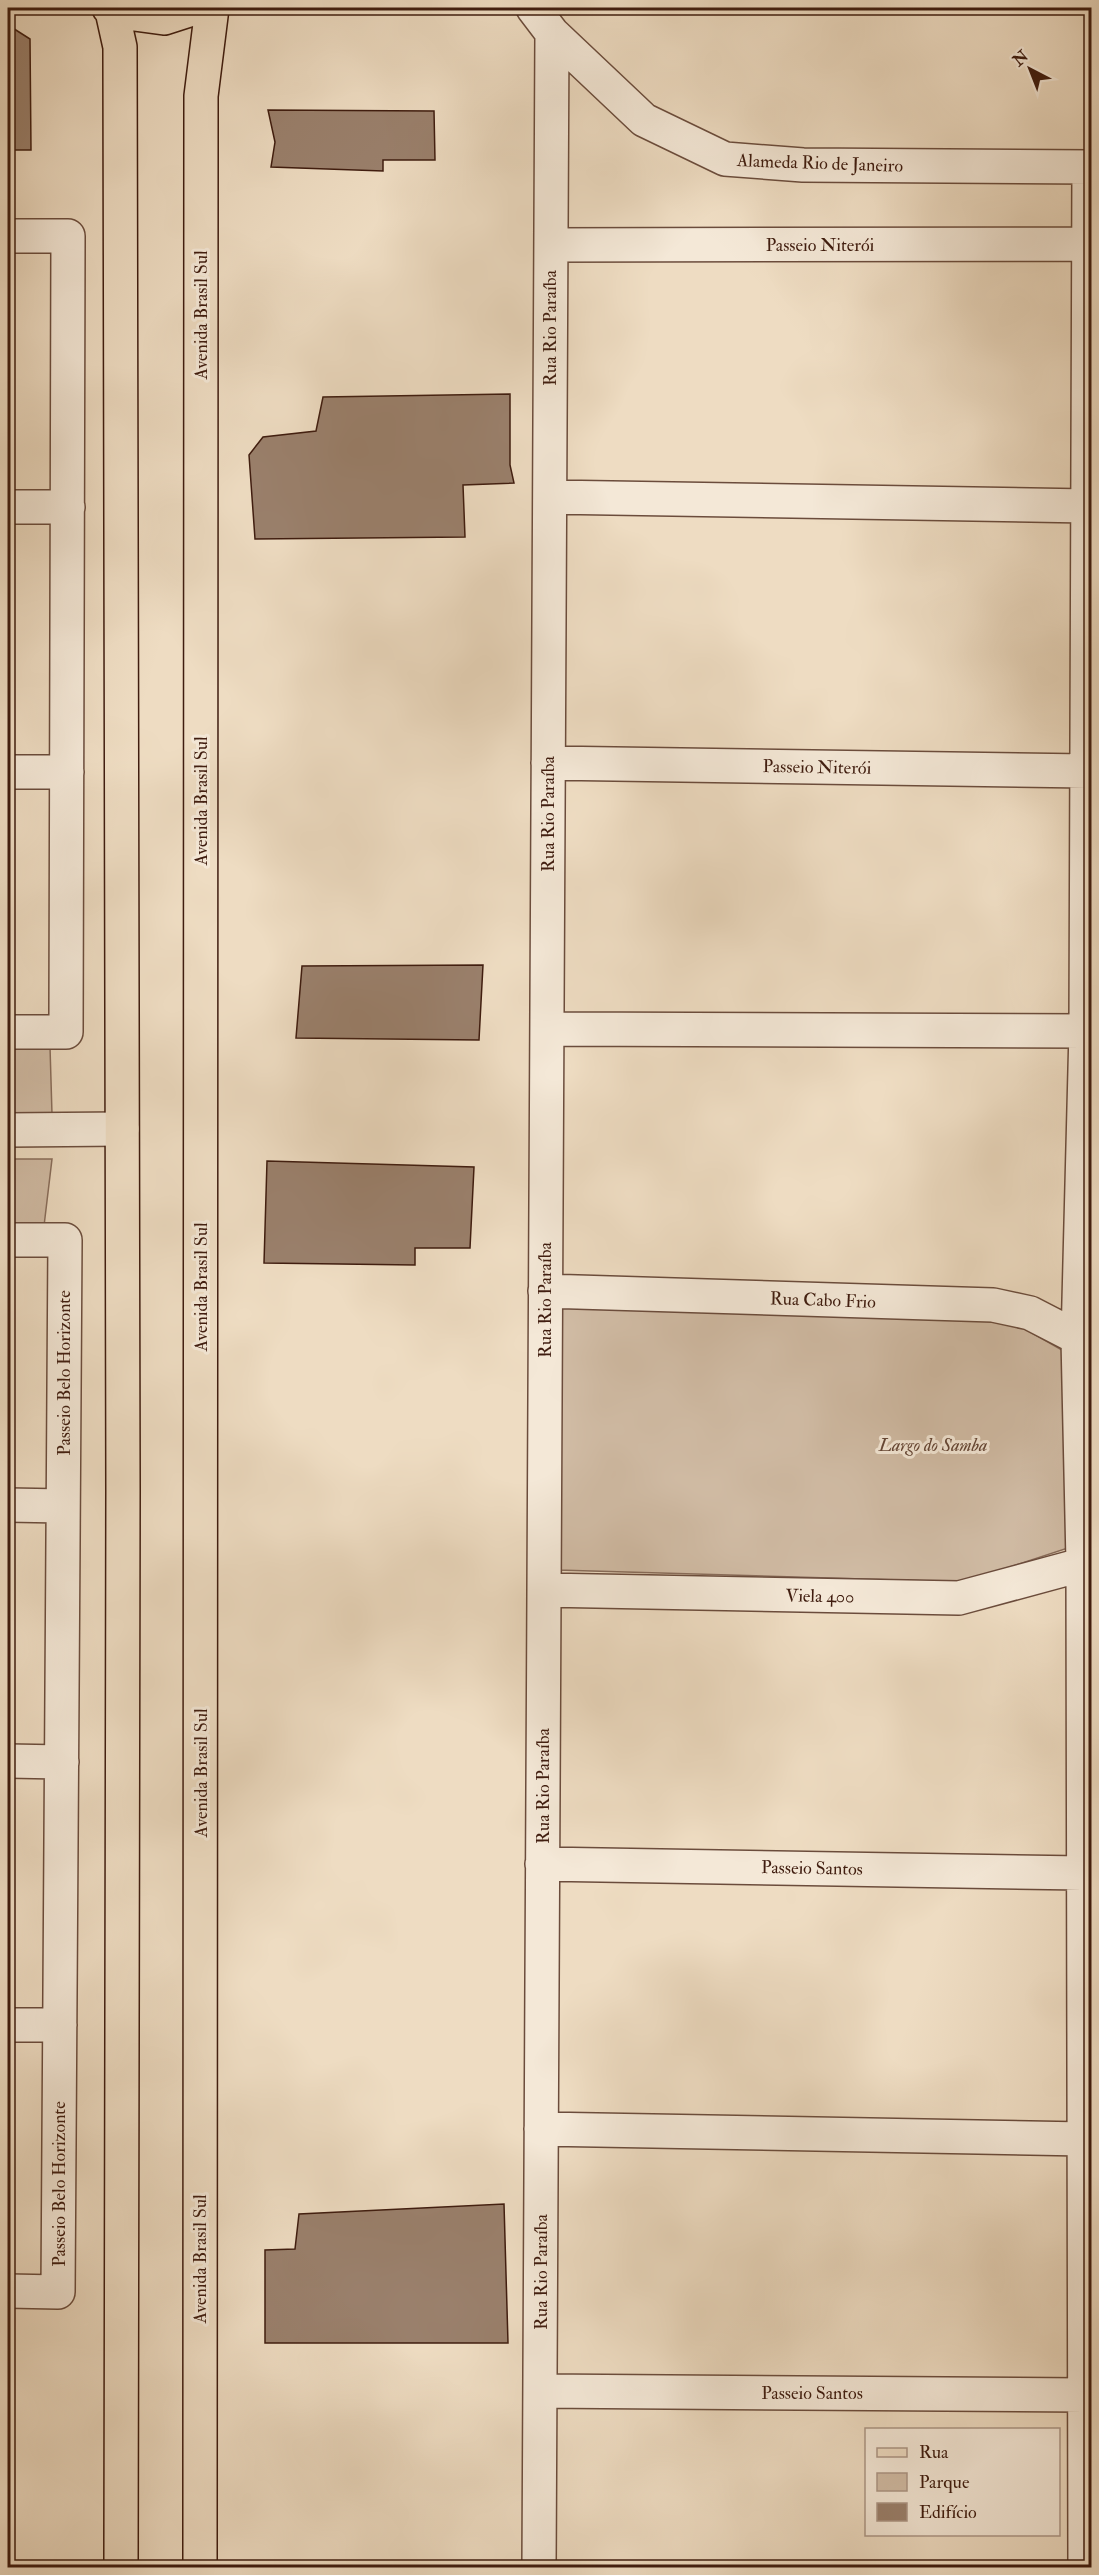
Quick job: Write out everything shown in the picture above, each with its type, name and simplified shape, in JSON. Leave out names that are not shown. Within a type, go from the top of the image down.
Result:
[{"type":"main road","points":[[121,2568],[120,47],[110,9],[164,18],[195,8]]},
{"type":"main road","name":"Avenida Brasil Sul","points":[[200,2568],[201,96],[212,8]]},
{"type":"street","name":"Alameda Rio de Janeiro","points":[[533,8],[552,33],[644,120],[725,159],[803,165],[1090,167]]},
{"type":"street","name":"Rua Rio Paraíba","points":[[539,2568],[552,33]]},
{"type":"street","points":[[1085,2568],[1088,2528],[1084,2395],[1088,2210],[1084,2139],[1088,1562],[1085,1342],[1086,1031],[1089,966],[1087,771],[1090,167]]},
{"type":"street","points":[[8,236],[68,236],[66,1032],[8,1032]]},
{"type":"street","name":"Passeio Niterói","points":[[551,245],[1089,244]]},
{"type":"street","points":[[550,497],[1088,507]]},
{"type":"street","points":[[8,507],[68,507]]},
{"type":"street","name":"Passeio Niterói","points":[[548,763],[1087,771]]},
{"type":"street","points":[[8,772],[67,772]]},
{"type":"street","points":[[547,1029],[1086,1031]]},
{"type":"street","points":[[8,1130],[122,1130]]},
{"type":"street","name":"Passeio Belo Horizonte","points":[[8,1240],[65,1240],[58,2292],[8,2291]]},
{"type":"street","name":"Rua Cabo Frio","points":[[545,1291],[993,1305],[1030,1313],[1085,1342]]},
{"type":"street","points":[[8,1505],[63,1506]]},
{"type":"street","name":"Viela 400","points":[[544,1590],[959,1598],[1088,1562]]},
{"type":"street","points":[[8,1761],[62,1762]]},
{"type":"street","name":"Passeio Santos","points":[[542,1864],[1086,1893]]},
{"type":"street","points":[[8,2025],[60,2025]]},
{"type":"street","points":[[541,2129],[1084,2139]]},
{"type":"street","name":"Passeio Santos","points":[[540,2391],[1084,2395]]},
{"type":"green space","points":[[8,1047],[50,1047],[52,1114],[8,1114]]},
{"type":"green space","points":[[8,1159],[52,1159],[44,1226],[8,1226]]},
{"type":"green space","name":"Largo do Samba","points":[[560,1306],[986,1307],[1069,1354],[1071,1547],[964,1582],[557,1570]]},
{"type":"building","points":[[8,25],[30,39],[31,150],[8,150]]},
{"type":"building","points":[[268,110],[434,111],[435,160],[383,160],[383,171],[271,167],[275,142]]},
{"type":"building","points":[[510,394],[510,465],[514,483],[463,485],[465,537],[255,539],[249,455],[263,437],[316,431],[323,397]]},
{"type":"building","points":[[483,965],[479,1040],[296,1038],[302,966]]},
{"type":"building","points":[[267,1161],[474,1167],[470,1248],[415,1248],[415,1265],[264,1263]]},
{"type":"building","points":[[504,2204],[508,2343],[265,2343],[265,2250],[295,2249],[299,2214]]}]
